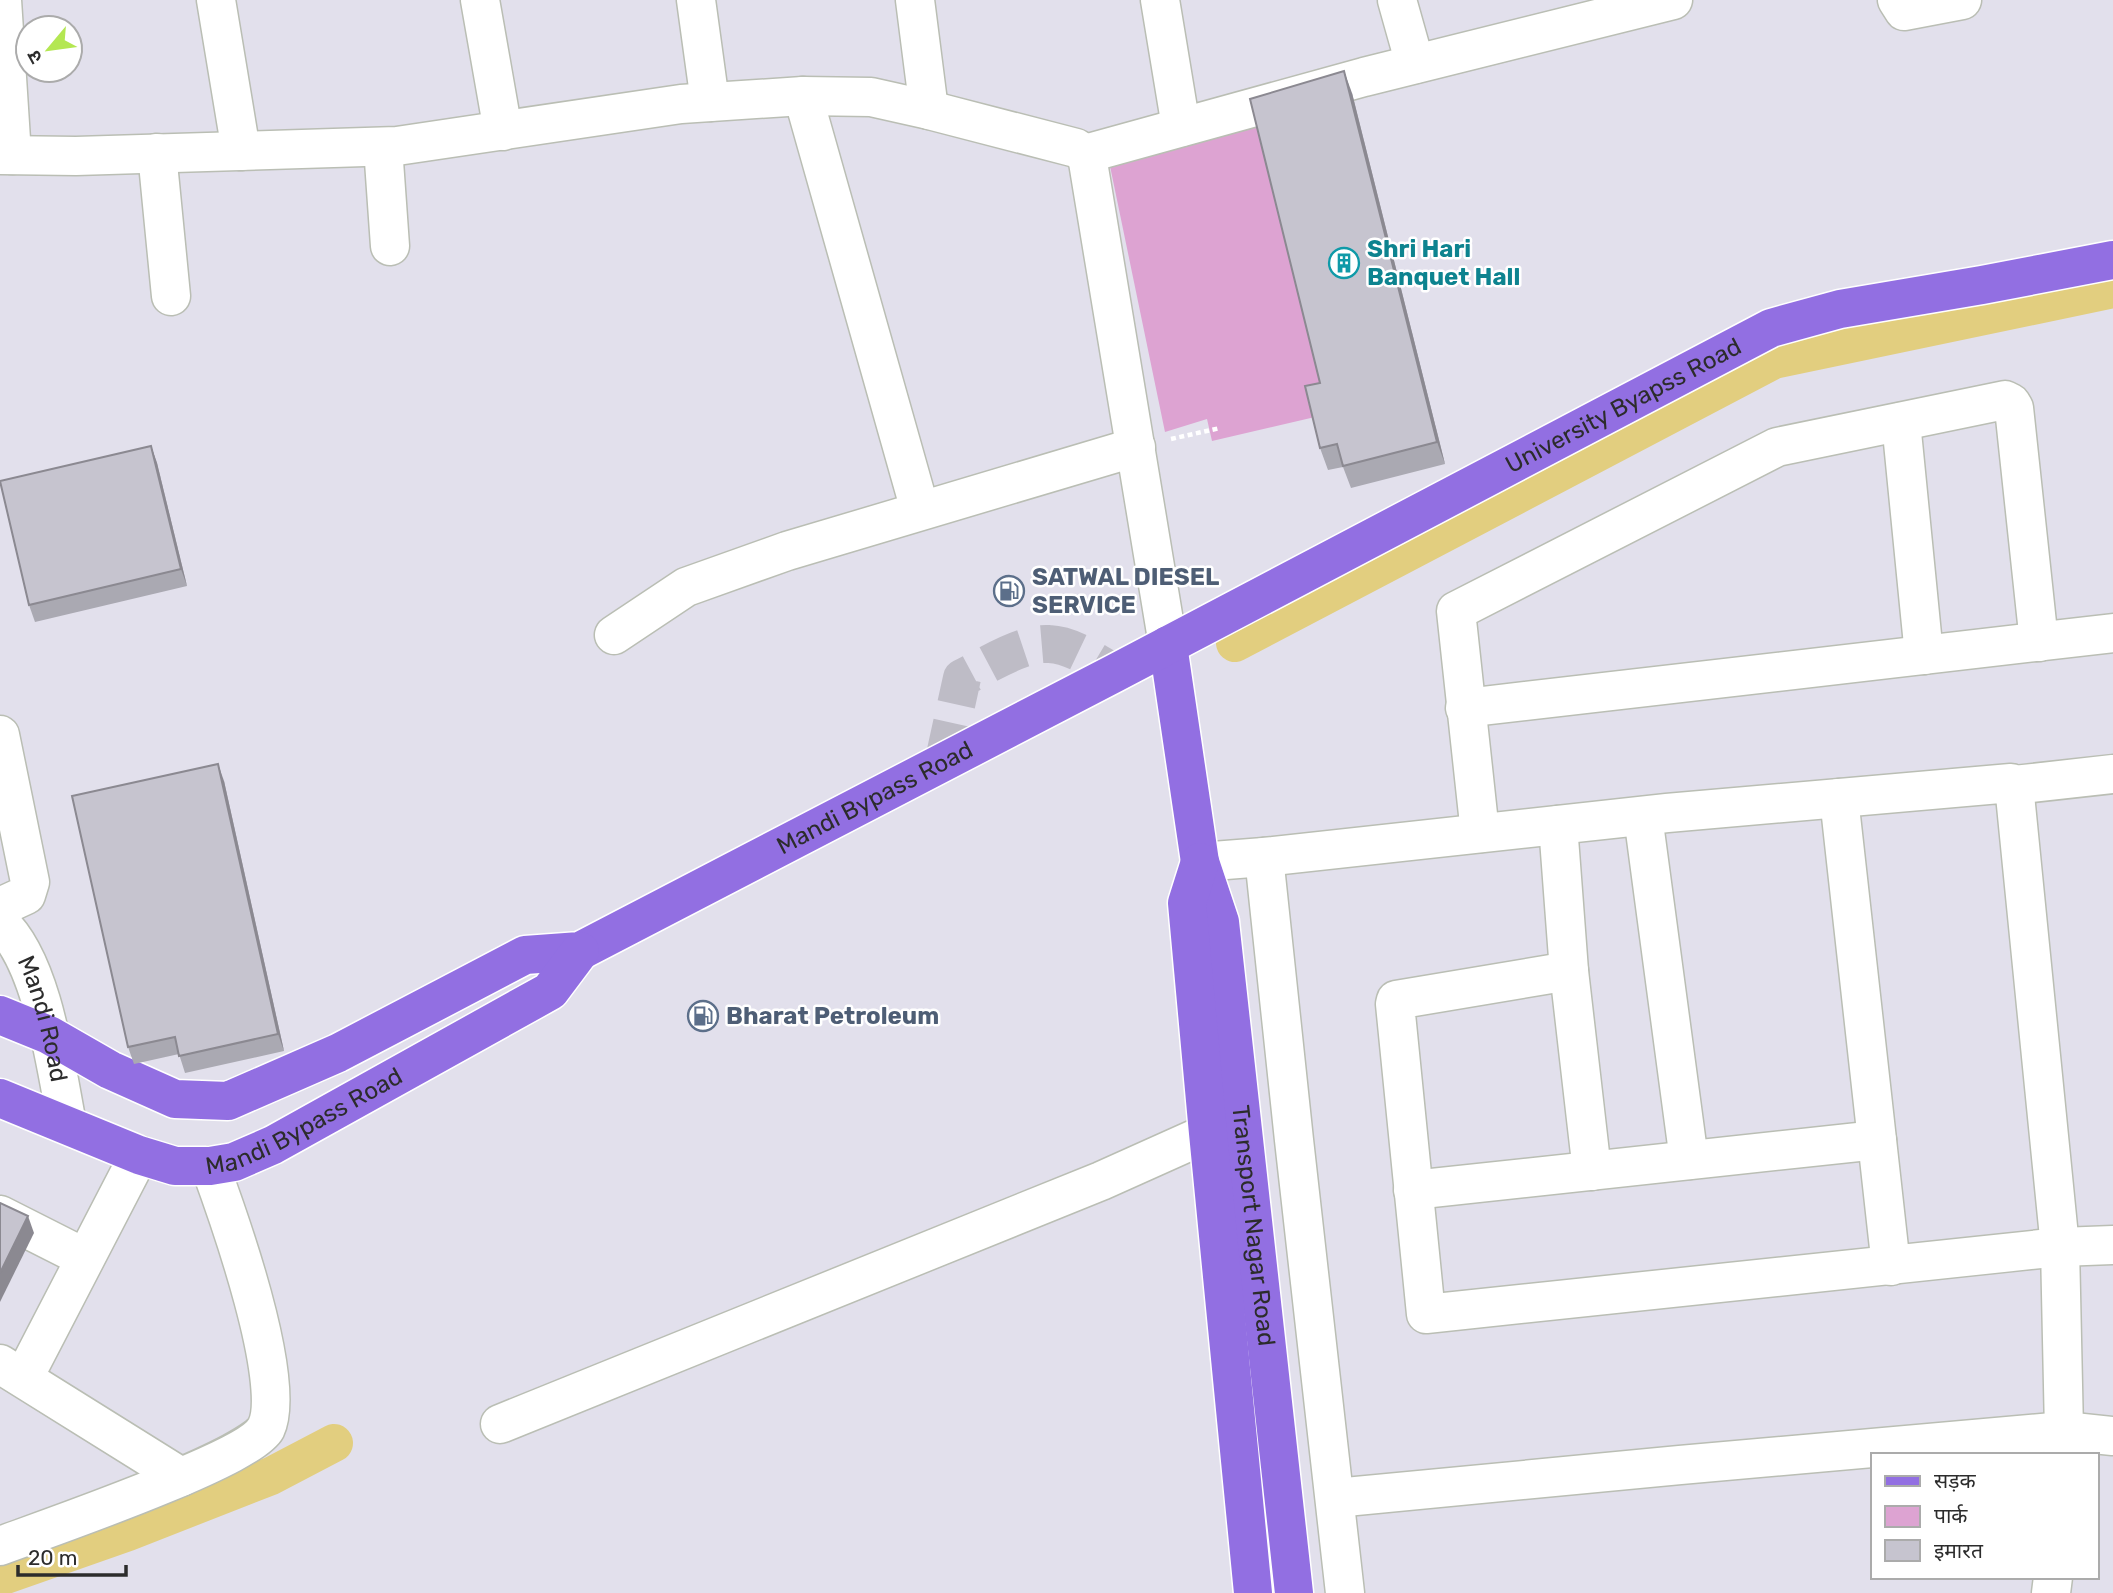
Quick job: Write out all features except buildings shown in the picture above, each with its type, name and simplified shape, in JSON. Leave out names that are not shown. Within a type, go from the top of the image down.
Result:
[{"type":"main road","name":"University Byapss Road","points":[[1168,645],[1771,328],[1840,309],[2113,260]]},
{"type":"main road","name":"Transport Nagar Road","points":[[1168,645],[1200,862],[1220,922],[1294,1593]]},
{"type":"main road","name":"Mandi Bypass Road","points":[[0,1015],[49,1035],[110,1070],[175,1099],[228,1101],[338,1053],[525,955],[580,951],[1168,645]]},
{"type":"main road","name":"Transport Nagar Road","points":[[1200,862],[1187,902],[1253,1593]]},
{"type":"main road","name":"Mandi Bypass Road","points":[[3,1104],[67,1124],[139,1155],[175,1166],[210,1166],[234,1162],[273,1145],[550,990],[580,951]]},
{"type":"street","points":[[2,0],[6,155],[76,156],[383,147],[681,104],[803,96],[871,97],[1076,148],[1085,154],[1088,162],[1168,645]]},
{"type":"street","points":[[216,0],[241,151]]},
{"type":"street","points":[[480,0],[503,131]]},
{"type":"street","points":[[695,0],[710,103]]},
{"type":"street","points":[[915,0],[929,110]]},
{"type":"street","points":[[1160,0],[1181,127]]},
{"type":"street","points":[[1397,0],[1415,64]]},
{"type":"street","points":[[1085,154],[1415,64],[1604,8],[1673,0]]},
{"type":"street","points":[[1897,0],[1904,11],[1962,0]]},
{"type":"street","points":[[803,96],[920,510]]},
{"type":"street","points":[[383,147],[390,246]]},
{"type":"street","points":[[158,153],[171,296]]},
{"type":"street","points":[[1480,833],[1456,611],[1777,447],[2005,400],[2011,403],[2014,408],[2039,642]]},
{"type":"street","points":[[1901,422],[1924,655]]},
{"type":"street","points":[[614,635],[686,587],[787,551],[1136,447]]},
{"type":"street","points":[[1465,708],[2113,633]]},
{"type":"street","points":[[0,736],[30,882],[26,895],[0,907]]},
{"type":"street","points":[[1200,862],[1643,816],[2011,783],[2014,785],[2113,774]]},
{"type":"street","points":[[2014,785],[2060,1248],[2064,1443]]},
{"type":"street","points":[[1839,799],[1891,1266]]},
{"type":"street","points":[[1643,816],[1689,1160]]},
{"type":"street","points":[[1558,825],[1569,971],[1592,1171]]},
{"type":"street","points":[[1264,857],[1345,1593]]},
{"type":"street","name":"Mandi Road","points":[[0,923],[11,933],[31,970],[49,1035],[67,1124]]},
{"type":"street","points":[[1569,971],[1396,1000],[1426,1314],[2060,1248],[2113,1245]]},
{"type":"street","points":[[500,1424],[1101,1181],[1208,1133]]},
{"type":"street","points":[[1413,1190],[1877,1140]]},
{"type":"street","points":[[139,1155],[85,1258],[12,1371],[181,1476]]},
{"type":"street","points":[[0,1546],[198,1470],[247,1445],[265,1429],[271,1407],[271,1384],[241,1253],[210,1166]]},
{"type":"street","points":[[0,1215],[85,1258]]},
{"type":"street","points":[[1889,1453],[2064,1443],[2113,1436]]},
{"type":"street","points":[[1335,1498],[1680,1465],[1871,1454]]},
{"type":"path","points":[[1136,447],[1220,428]]},
{"type":"green space","points":[[1258,121],[1328,405],[1315,417],[1212,441],[1207,419],[1165,432],[1110,166]]},
{"type":"waterway","points":[[1235,643],[1774,360],[2113,289]]},
{"type":"waterway","points":[[0,1577],[128,1532],[271,1476],[334,1443]]},
{"type":"tunnel","points":[[944,760],[962,678],[993,661],[1028,647],[1049,644],[1075,651],[1115,673]]},
{"type":"place","name":"Shri Hari Banquet Hall","points":[[1344,263]]},
{"type":"place","name":"SATWAL DIESEL SERVICE","points":[[1009,591]]},
{"type":"place","name":"Bharat Petroleum","points":[[703,1016]]}]
